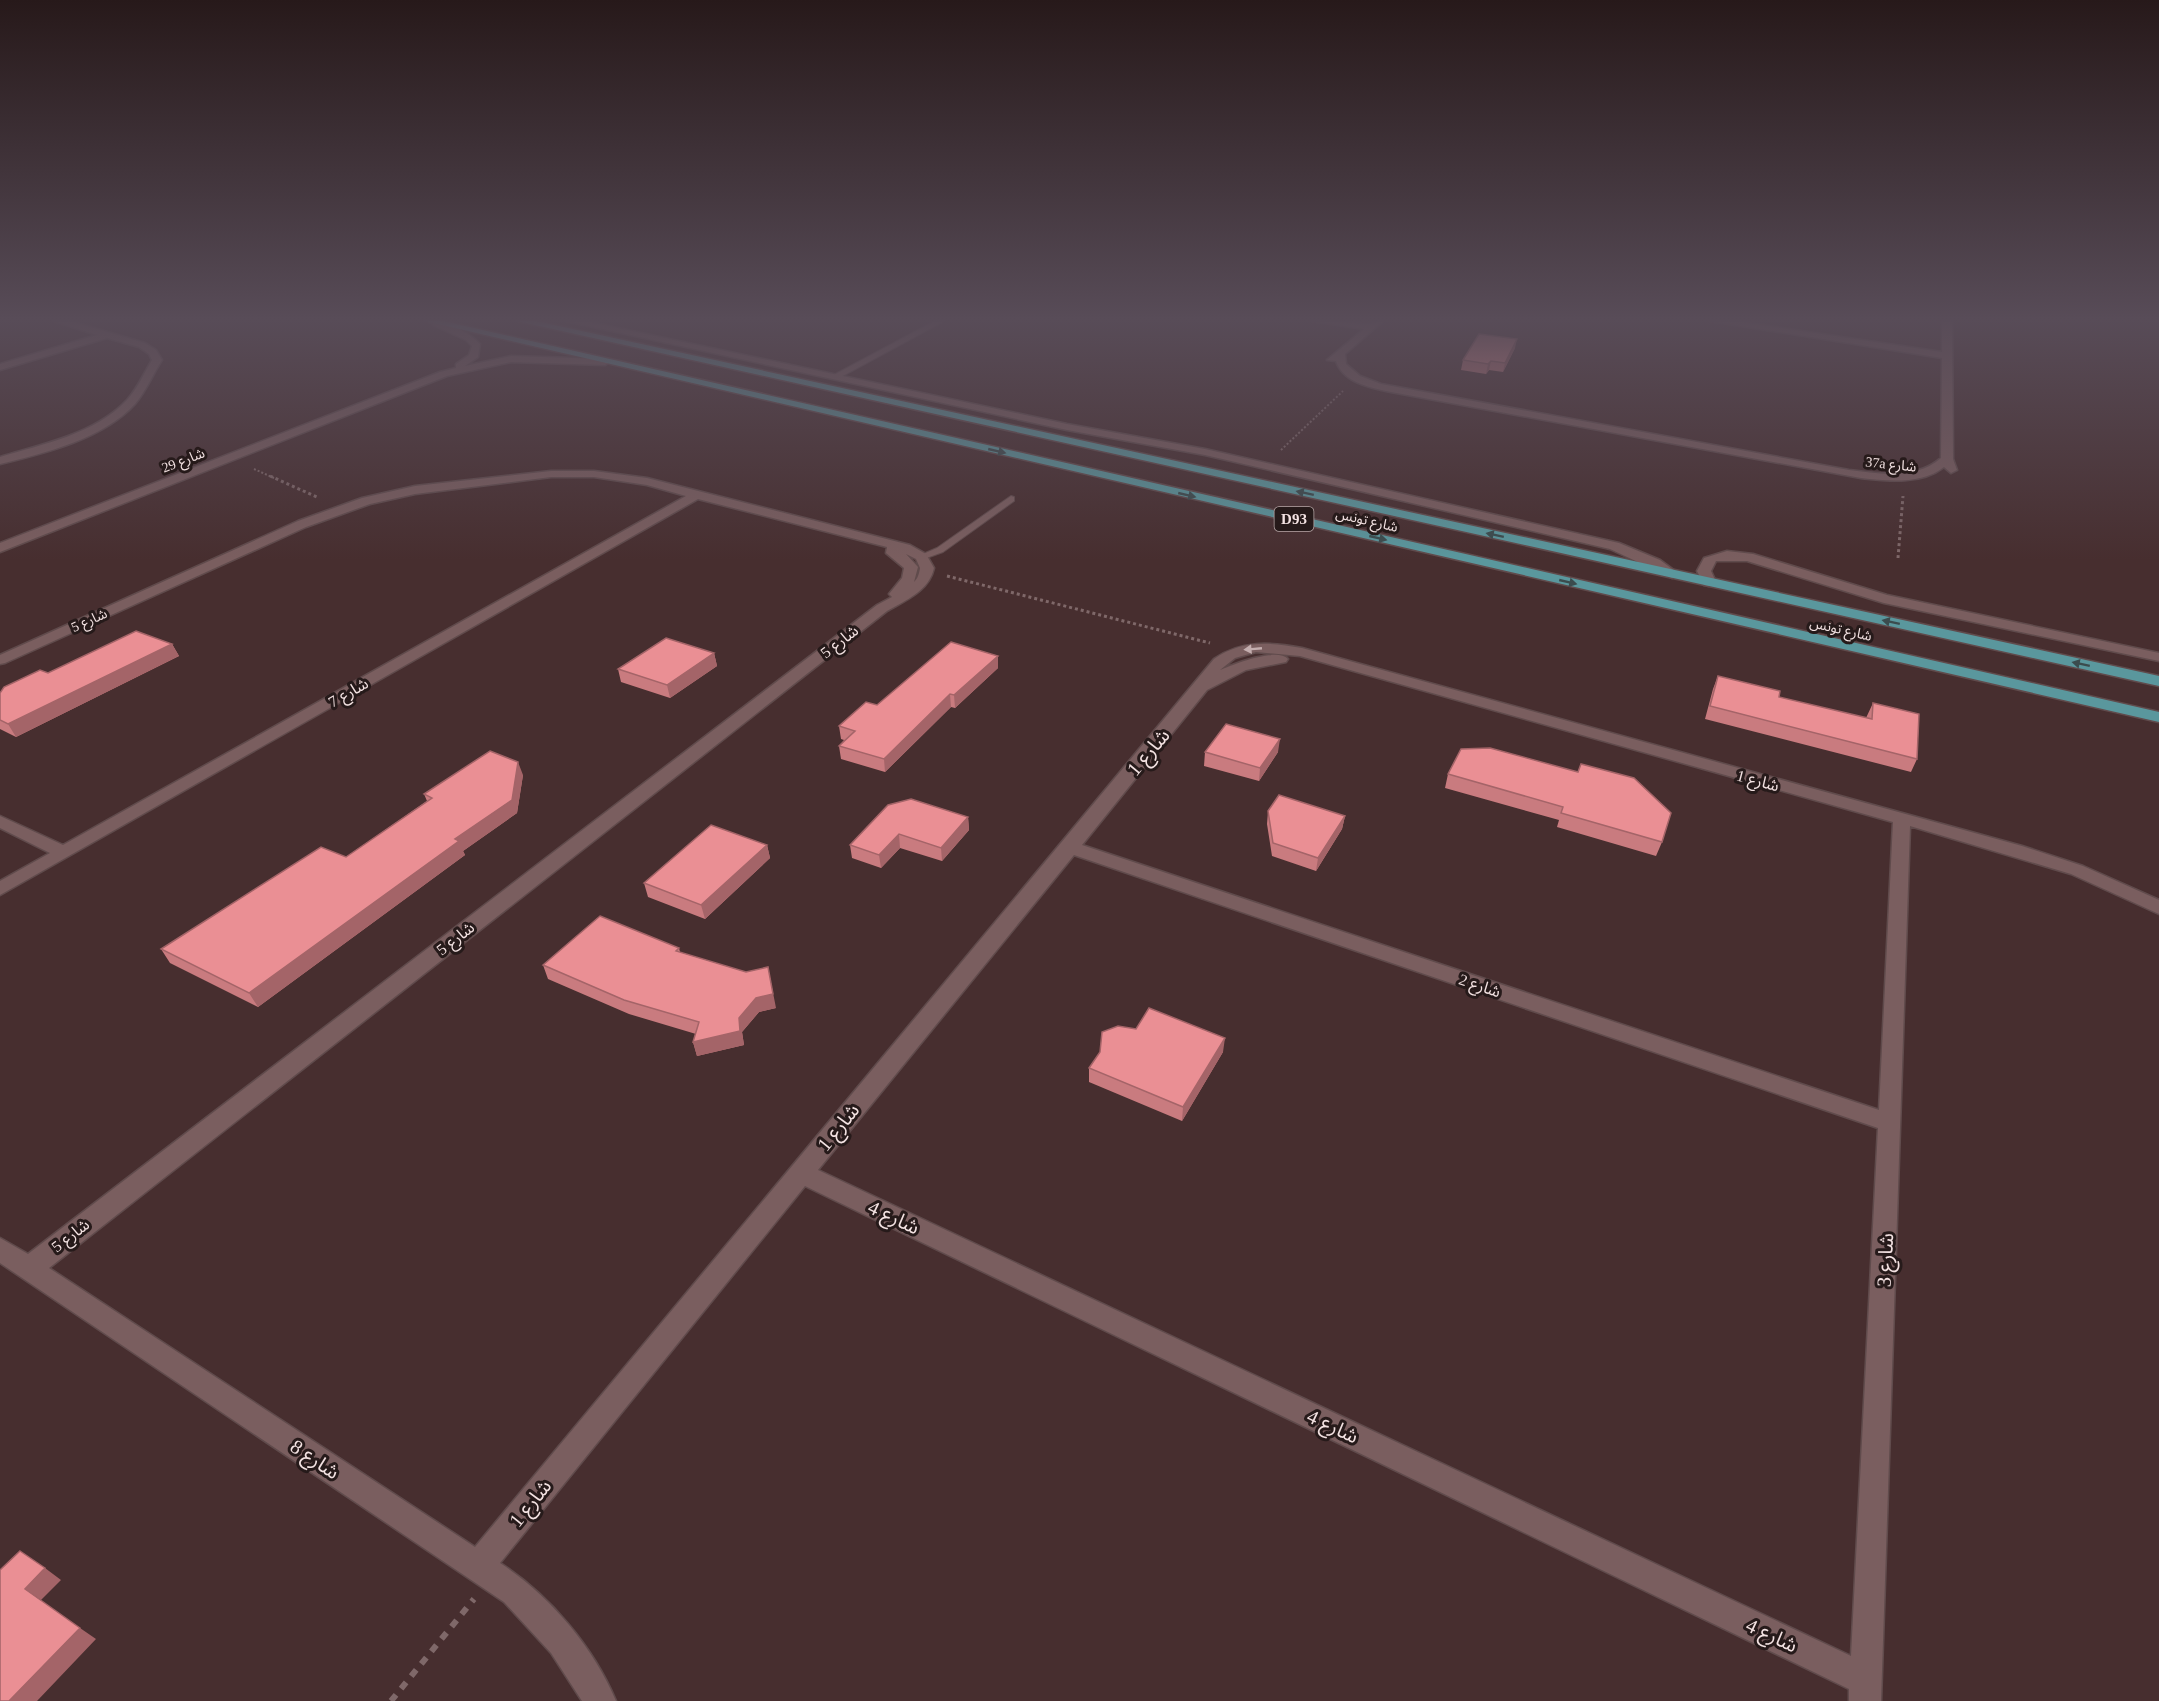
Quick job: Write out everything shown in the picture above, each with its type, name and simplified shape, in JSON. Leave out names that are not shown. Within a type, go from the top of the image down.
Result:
[{"type":"main road","name":"شارع تونس","points":[[773,400],[2159,717]]},
{"type":"main road","name":"شارع تونس","points":[[882,400],[2159,681]]},
{"type":"main road","points":[[2120,672],[2159,676]]},
{"type":"street","points":[[0,461],[88,429],[113,416],[132,400]]},
{"type":"street","name":"شارع 29","points":[[0,548],[377,400]]},
{"type":"street","points":[[943,400],[1067,427],[1197,450],[1314,479],[1590,540],[1636,554],[1672,574]]},
{"type":"street","name":"37a شارع","points":[[1453,400],[1849,473],[1904,483],[1931,481],[1944,477],[1951,471],[1947,459],[1933,470],[1917,474],[1893,476],[1849,473]]},
{"type":"street","points":[[1947,400],[1947,459]]},
{"type":"street","name":"شارع 5","points":[[0,660],[336,510],[415,490],[559,474],[614,476],[905,548],[921,557]]},
{"type":"street","name":"شارع 7","points":[[0,889],[696,495]]},
{"type":"street","name":"شارع 5","points":[[872,540],[901,556],[911,567],[909,579],[882,608]]},
{"type":"street","points":[[1708,582],[1704,571],[1711,558],[1737,555],[1884,600],[2159,657]]},
{"type":"street","points":[[921,557],[927,571]]},
{"type":"street","name":"شارع 5","points":[[28,1269],[882,608],[918,586],[927,571]]},
{"type":"street","name":"شارع 1","points":[[485,1571],[801,1173],[1200,689],[1215,664],[1239,650],[1267,648],[1290,650],[1902,819],[2046,860],[2108,883],[2159,908]]},
{"type":"street","name":"شارع 1","points":[[1200,689],[1227,671],[1260,660],[1298,660],[1351,668]]},
{"type":"street","name":"شارع 3","points":[[1866,1690],[1902,819]]},
{"type":"street","points":[[0,821],[64,853]]},
{"type":"street","name":"شارع 2","points":[[1069,847],[1891,1123]]},
{"type":"street","name":"شارع 4","points":[[801,1173],[1866,1690]]},
{"type":"street","name":"شارع 8","points":[[0,1249],[515,1590],[554,1630],[588,1678],[600,1701]]},
{"type":"lane","points":[[921,557],[940,550],[1011,500]]},
{"type":"path","points":[[1278,452],[1329,400]]},
{"type":"path","points":[[227,459],[276,477],[326,501],[336,510]]},
{"type":"path","points":[[1898,558],[1904,483]]},
{"type":"path","points":[[927,571],[1239,650]]},
{"type":"path","points":[[391,1701],[485,1571]]},
{"type":"building","points":[[136,631],[172,644],[8,724],[0,720],[0,693],[4,687],[40,670],[48,673]]},
{"type":"building","points":[[666,638],[714,653],[667,685],[618,669]]},
{"type":"building","points":[[951,642],[998,656],[954,695],[950,694],[884,759],[839,746],[855,731],[839,726],[866,702],[877,705]]},
{"type":"building","points":[[1718,676],[1780,691],[1779,697],[1872,719],[1873,703],[1919,714],[1917,759],[1710,706]]},
{"type":"building","points":[[1226,724],[1280,739],[1260,768],[1205,752]]},
{"type":"building","points":[[1490,748],[1578,772],[1581,764],[1634,778],[1671,813],[1662,842],[1561,813],[1563,807],[1448,774],[1461,749]]},
{"type":"building","points":[[490,751],[518,762],[512,800],[455,839],[459,841],[249,993],[161,949],[321,847],[346,857],[432,798],[424,794]]},
{"type":"building","points":[[1279,795],[1345,816],[1318,858],[1273,843],[1268,811]]},
{"type":"building","points":[[911,799],[968,817],[941,848],[899,834],[879,855],[850,845],[888,805]]},
{"type":"building","points":[[711,825],[767,845],[701,905],[644,883]]},
{"type":"building","points":[[600,916],[679,948],[676,951],[746,972],[768,967],[773,994],[756,998],[739,1018],[740,1031],[693,1042],[699,1022],[624,1000],[543,965]]},
{"type":"building","points":[[1149,1008],[1225,1038],[1183,1107],[1089,1068],[1100,1052],[1102,1032],[1118,1026],[1136,1029]]},
{"type":"building","points":[[20,1551],[45,1568],[25,1589],[80,1628],[9,1701],[0,1701],[0,1570]]}]
